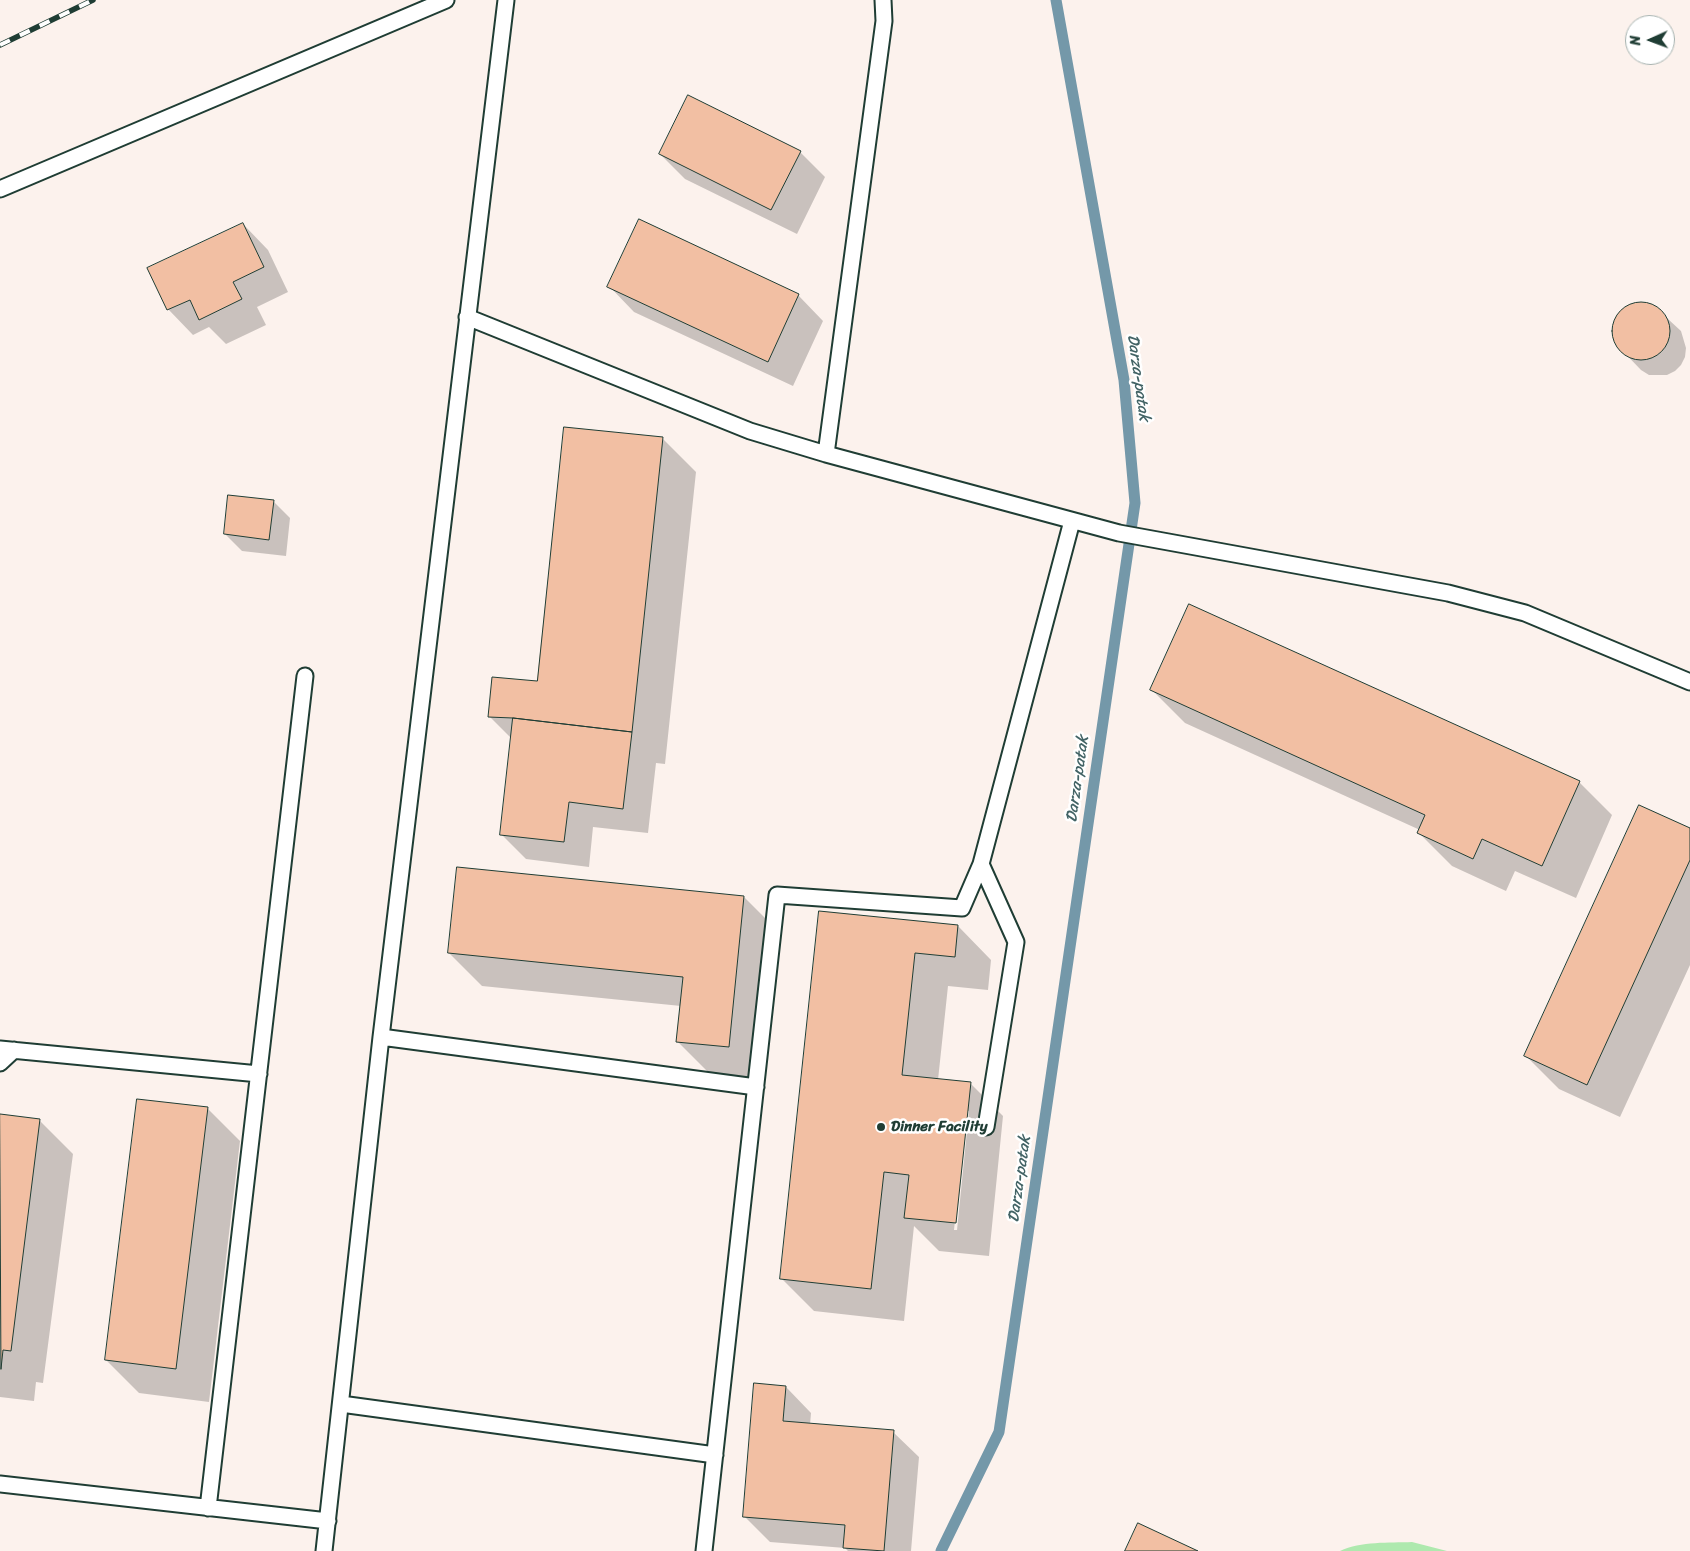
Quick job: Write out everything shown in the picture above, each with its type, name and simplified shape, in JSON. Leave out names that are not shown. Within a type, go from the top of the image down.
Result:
[{"type":"lane","points":[[0,189],[446,0]]},
{"type":"lane","points":[[324,1551],[381,1037],[506,0]]},
{"type":"lane","points":[[826,454],[884,21],[883,0]]},
{"type":"lane","points":[[467,317],[750,431],[826,454],[1119,533],[1448,593],[1525,613],[1690,682]]},
{"type":"lane","points":[[704,1551],[777,895],[962,908],[981,864],[1072,521]]},
{"type":"lane","points":[[208,1508],[305,676]]},
{"type":"lane","points":[[981,864],[1016,942],[986,1128]]},
{"type":"lane","points":[[381,1037],[756,1087]]},
{"type":"lane","points":[[0,1063],[7,1049],[259,1074]]},
{"type":"lane","points":[[341,1404],[715,1456]]},
{"type":"lane","points":[[0,1484],[328,1521]]},
{"type":"green space","points":[[1412,1542],[1447,1551],[1340,1551],[1366,1544]]},
{"type":"building","points":[[688,95],[801,151],[771,210],[659,154]]},
{"type":"building","points":[[639,219],[799,294],[768,362],[607,287]]},
{"type":"building","points":[[243,223],[264,267],[233,282],[242,299],[199,320],[190,300],[167,310],[147,268]]},
{"type":"building","points":[[1641,302],[1652,304],[1665,315],[1670,331],[1668,342],[1657,355],[1641,360],[1630,358],[1617,347],[1612,331],[1614,320],[1625,307]]},
{"type":"building","points":[[564,427],[663,437],[632,732],[513,718],[488,717],[492,677],[537,681]]},
{"type":"building","points":[[228,495],[274,500],[269,540],[224,534]]},
{"type":"building","points":[[1189,604],[1580,781],[1542,866],[1482,839],[1473,859],[1417,833],[1425,815],[1150,690]]},
{"type":"building","points":[[513,718],[632,732],[623,809],[569,802],[564,842],[500,835]]},
{"type":"building","points":[[1639,805],[1690,828],[1690,860],[1587,1085],[1524,1056]]},
{"type":"building","points":[[457,867],[744,896],[729,1047],[676,1042],[683,977],[448,953]]},
{"type":"building","name":"Dinner Facility","points":[[819,911],[958,925],[955,957],[915,953],[902,1075],[971,1082],[956,1223],[904,1218],[909,1175],[884,1172],[871,1289],[780,1279]]},
{"type":"building","points":[[137,1099],[208,1107],[176,1369],[105,1360]]},
{"type":"building","points":[[0,1114],[40,1119],[11,1351],[3,1350],[1,1369]]},
{"type":"building","points":[[754,1383],[786,1386],[783,1421],[894,1430],[884,1551],[843,1548],[845,1525],[743,1517]]},
{"type":"building","points":[[1138,1523],[1198,1551],[1125,1551]]},
{"type":"waterway","name":"Darza-patak","points":[[941,1551],[999,1432],[1135,503],[1124,380],[1056,0]]},
{"type":"railway","points":[[0,45],[93,0]]},
{"type":"place","name":"Dinner Facility","points":[[881,1127]]}]
